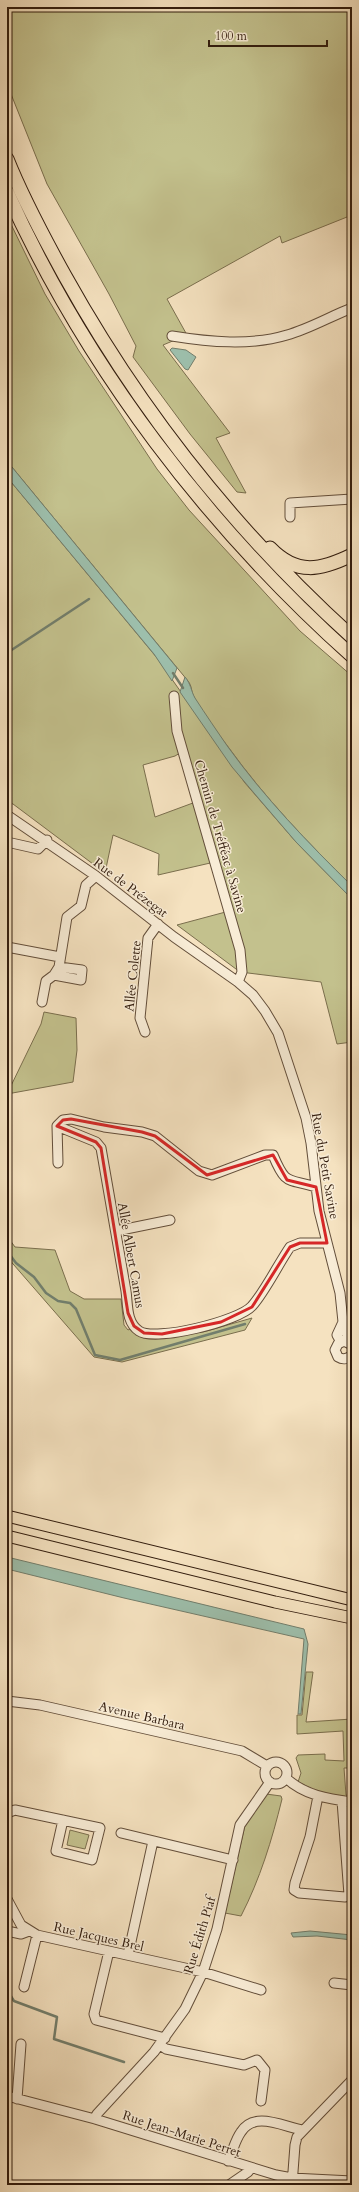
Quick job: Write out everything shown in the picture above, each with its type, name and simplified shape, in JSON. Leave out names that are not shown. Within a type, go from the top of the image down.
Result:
[{"type":"highway","points":[[7,159],[56,259],[98,334],[164,430],[212,491],[282,570],[352,637]]},
{"type":"highway","points":[[7,192],[44,266],[73,319],[138,419],[194,491],[278,586],[352,656]]},
{"type":"highway","points":[[212,491],[230,502],[274,551],[295,564],[306,568],[321,568],[352,555]]},
{"type":"main road","points":[[7,1516],[352,1600]]},
{"type":"main road","points":[[7,1536],[275,1602],[352,1618]]},
{"type":"street","points":[[172,336],[205,341],[266,340],[288,335],[352,308]]},
{"type":"street","points":[[290,517],[290,503],[352,499]]},
{"type":"street","name":"Chemin de Tréfféac à Savine","points":[[174,696],[177,731],[240,950],[242,972],[238,982]]},
{"type":"street","name":"Rue de Prézegat","points":[[7,815],[47,840],[238,982]]},
{"type":"street","points":[[7,842],[38,849],[47,840]]},
{"type":"street","points":[[42,1002],[46,981],[57,971],[67,917],[81,906],[86,885],[96,876]]},
{"type":"street","name":"Allée Colette","points":[[145,1032],[140,1018],[148,938],[158,924]]},
{"type":"street","points":[[7,947],[60,957]]},
{"type":"street","name":"Rue du Petit Savine","points":[[238,982],[261,1006],[278,1033],[306,1118],[311,1143],[319,1211],[343,1308],[343,1322],[347,1343],[336,1346],[336,1353],[340,1358],[351,1358]]},
{"type":"street","points":[[58,1163],[57,1126],[63,1120],[71,1119],[104,1127],[142,1132],[155,1136],[199,1171],[207,1175],[212,1175],[265,1155],[273,1155],[281,1173],[286,1180],[316,1188]]},
{"type":"street","name":"Allée Albert Camus","points":[[57,1126],[99,1144],[116,1231],[128,1314],[134,1326],[144,1334],[162,1334],[234,1318],[252,1307],[290,1247],[300,1243],[327,1243]]},
{"type":"street","points":[[116,1231],[170,1220]]},
{"type":"street","name":"Avenue Barbara","points":[[7,1701],[40,1705],[242,1751],[267,1766]]},
{"type":"street","points":[[286,1778],[280,1783],[270,1782],[265,1777],[267,1766],[273,1762],[281,1762],[286,1767],[286,1778],[295,1786],[318,1796],[352,1802]]},
{"type":"street","name":"Rue Édith Piaf","points":[[95,2118],[163,2041],[185,2009],[203,1972],[217,1929],[243,1819],[270,1782]]},
{"type":"street","points":[[318,1796],[310,1837],[295,1883],[294,1890],[299,1892],[349,1896],[342,1801]]},
{"type":"street","points":[[7,1813],[15,1810],[63,1820],[100,1828],[92,1860],[56,1851],[63,1820]]},
{"type":"street","points":[[121,1833],[233,1860]]},
{"type":"street","points":[[128,1955],[153,1841]]},
{"type":"street","name":"Rue Jacques Brel","points":[[7,1899],[21,1925],[28,1931],[37,1935],[203,1972],[261,1990]]},
{"type":"street","points":[[7,1931],[21,1934],[28,1931]]},
{"type":"street","points":[[24,1987],[37,1935]]},
{"type":"street","points":[[109,1952],[94,2014],[96,2020],[163,2041],[166,2049],[244,2065],[257,2060],[265,2070],[261,2101]]},
{"type":"street","points":[[334,1983],[352,1985]]},
{"type":"street","points":[[17,2099],[21,2044]]},
{"type":"street","points":[[292,2182],[295,2146],[302,2130],[352,2080]]},
{"type":"street","name":"Rue Jean-Marie Perret","points":[[7,2096],[95,2118],[292,2182],[352,2181]]},
{"type":"street","points":[[228,2161],[241,2132],[250,2122],[258,2120],[302,2130]]},
{"type":"street","points":[[229,2185],[248,2172],[251,2168]]},
{"type":"highlighted area","points":[[71,1119],[142,1132],[155,1136],[207,1175],[273,1155],[287,1180],[316,1187],[327,1243],[300,1243],[290,1247],[252,1307],[221,1322],[162,1334],[144,1333],[134,1326],[128,1313],[101,1148],[96,1142],[57,1126],[63,1120]]},
{"type":"shaded area","points":[[7,7],[352,7],[352,215],[282,243],[280,236],[167,299],[187,335],[163,345],[230,433],[216,438],[246,493],[237,492],[190,434],[133,357],[136,346],[109,294],[47,184],[7,84]]},
{"type":"shaded area","points":[[7,216],[45,294],[79,351],[157,469],[189,510],[300,631],[352,676],[352,886],[303,837],[257,785],[196,702],[188,681],[7,461]]},
{"type":"shaded area","points":[[172,348],[186,350],[196,357],[188,370],[185,369],[170,350]]},
{"type":"shaded area","points":[[7,461],[177,668],[172,681],[154,654],[7,477]]},
{"type":"shaded area","points":[[7,477],[157,658],[245,783],[296,842],[352,899],[352,1042],[337,1044],[321,982],[240,972],[177,925],[233,910],[219,861],[158,875],[159,854],[113,835],[105,873],[13,804],[7,802]],"holes":[[[185,750],[201,800],[155,817],[143,765],[175,756]]]},
{"type":"shaded area","points":[[185,677],[189,682],[195,698],[207,717],[242,766],[271,802],[352,886],[352,899],[296,842],[232,767],[180,692]]},
{"type":"shaded area","points":[[44,1012],[76,1018],[77,1050],[73,1082],[7,1094],[41,1024]]},
{"type":"shaded area","points":[[7,1236],[15,1247],[55,1250],[70,1291],[84,1299],[121,1299],[124,1325],[128,1330],[130,1329],[141,1337],[148,1338],[203,1332],[252,1318],[245,1330],[122,1362],[94,1357],[7,1257]]},
{"type":"shaded area","points":[[7,1557],[304,1629],[308,1644],[301,1714],[298,1714],[304,1639],[124,1598],[7,1569]]},
{"type":"shaded area","points":[[306,1672],[313,1672],[306,1722],[352,1719],[352,1768],[344,1768],[346,1795],[351,1796],[351,1798],[320,1793],[298,1782],[301,1773],[296,1758],[298,1755],[325,1754],[325,1760],[344,1761],[343,1731],[297,1734],[297,1715],[302,1715]]},
{"type":"shaded area","points":[[266,1794],[281,1796],[282,1799],[265,1859],[241,1916],[225,1913],[245,1825]]},
{"type":"shaded area","points":[[70,1830],[89,1835],[85,1849],[67,1845]]},
{"type":"shaded area","points":[[310,1931],[352,1935],[352,1940],[317,1936],[293,1937],[291,1933]]},
{"type":"waterway","points":[[7,653],[89,599]]},
{"type":"waterway","points":[[173,673],[183,688]]},
{"type":"waterway","points":[[7,1251],[16,1263],[34,1277],[46,1293],[58,1301],[70,1303],[76,1309],[95,1355],[120,1360],[245,1324]]},
{"type":"waterway","points":[[7,1990],[14,2001],[57,2017],[54,2039],[124,2062]]}]
